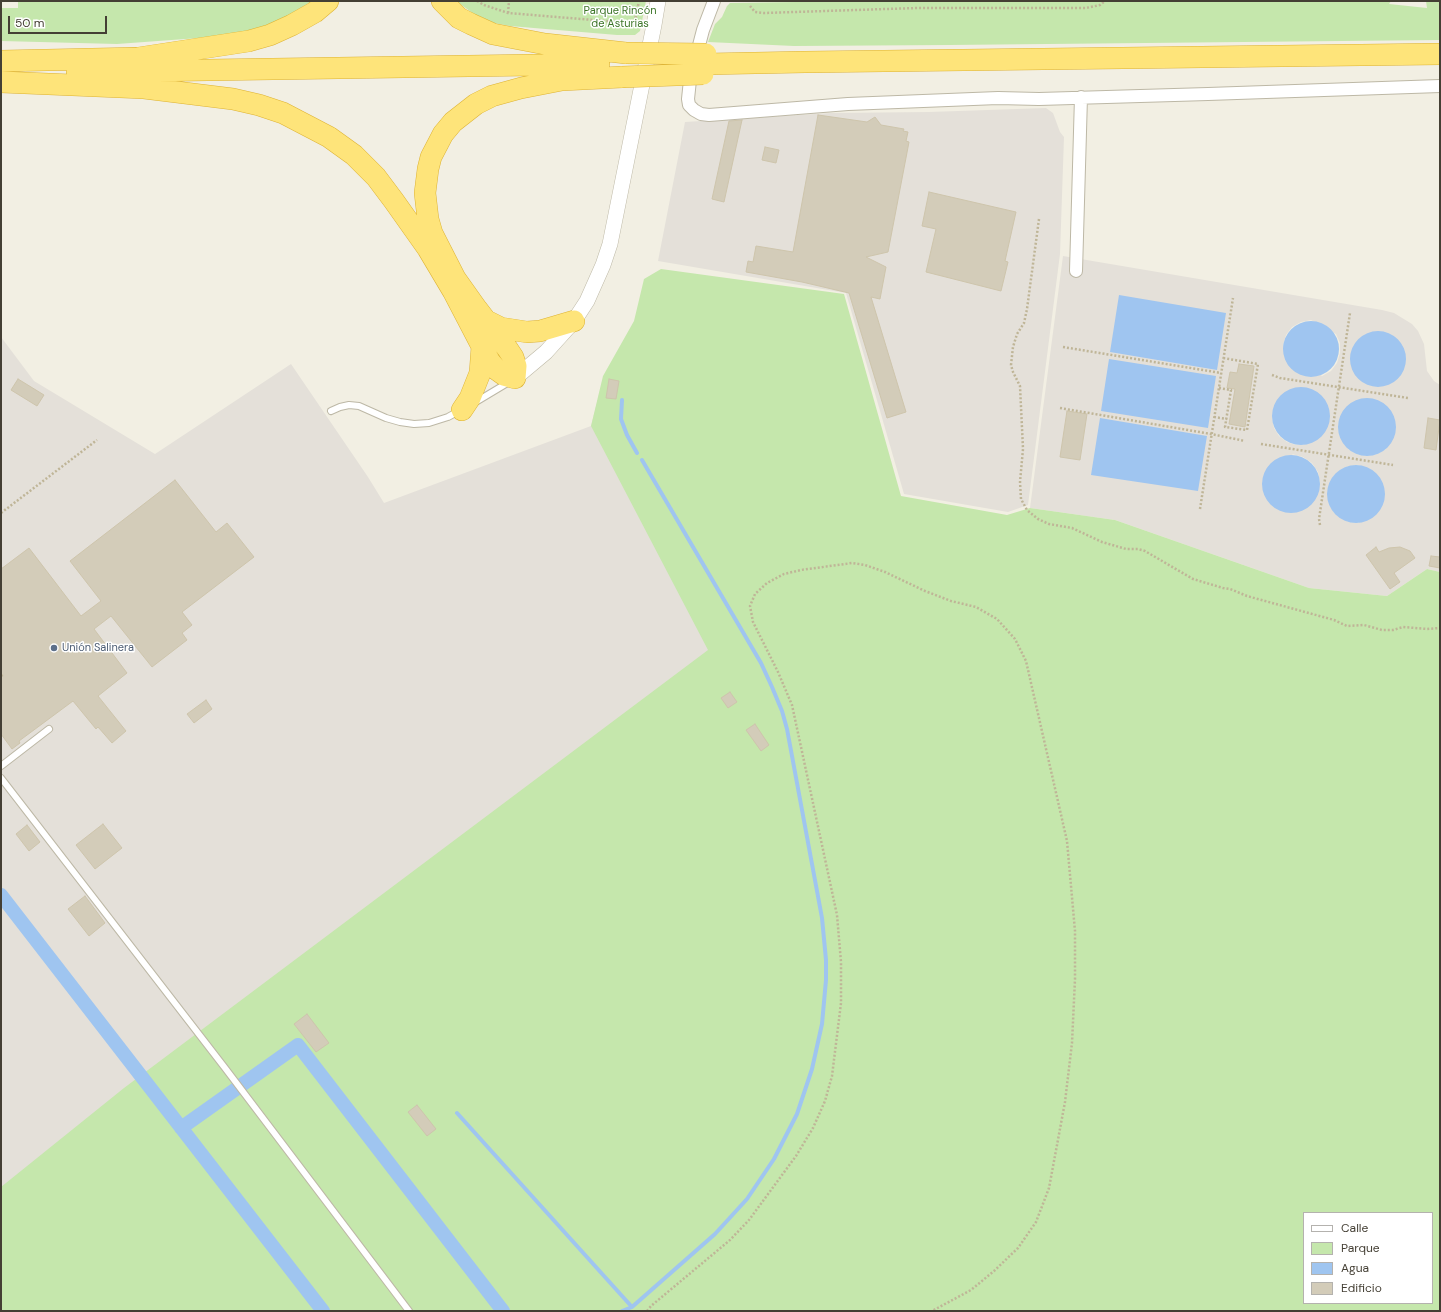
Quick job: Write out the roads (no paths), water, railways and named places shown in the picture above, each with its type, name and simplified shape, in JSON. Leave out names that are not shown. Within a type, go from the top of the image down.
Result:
[{"type":"highway","points":[[1,61],[138,58],[248,41],[270,35],[292,25],[315,12],[328,1]]},
{"type":"highway","points":[[442,1],[459,18],[493,34],[545,44],[624,65]]},
{"type":"highway","points":[[1,72],[1440,54]]},
{"type":"highway","points":[[705,64],[896,66],[926,60]]},
{"type":"highway","points":[[1,82],[144,88],[213,96],[259,105],[282,113],[329,137],[354,155],[376,178],[394,201],[428,249],[453,291],[490,362],[504,375],[515,378],[516,366],[513,357],[455,278],[437,244],[425,207],[425,182],[430,163],[437,145],[453,122],[476,104],[492,96],[521,88],[624,65]]},
{"type":"highway","points":[[487,321],[501,328],[527,332],[540,331],[574,321]]},
{"type":"highway","points":[[462,410],[470,398],[478,380],[482,360],[482,346]]},
{"type":"street","points":[[515,378],[546,352],[574,321],[597,282],[610,244],[658,1]]},
{"type":"street","points":[[714,1],[703,30],[690,80],[688,99],[694,110],[701,114],[709,115],[848,104],[998,98],[1081,98],[1440,86]]},
{"type":"street","points":[[1076,271],[1081,98]]},
{"type":"lane","points":[[331,411],[349,405],[359,406],[386,418],[400,422],[414,424],[429,422],[448,417],[462,410],[515,378]]},
{"type":"lane","points":[[1,766],[48,729]]},
{"type":"lane","points":[[1,778],[410,1311]]},
{"type":"water","points":[[1119,295],[1226,313],[1217,370],[1110,352]]},
{"type":"water","points":[[1305,321],[1317,321],[1327,325],[1335,333],[1339,343],[1339,355],[1335,365],[1327,373],[1317,377],[1305,377],[1295,373],[1287,365],[1283,355],[1283,343],[1287,333],[1295,325]]},
{"type":"water","points":[[1372,331],[1384,331],[1394,335],[1402,343],[1406,353],[1406,365],[1402,375],[1394,383],[1384,387],[1372,387],[1362,383],[1354,375],[1350,365],[1350,353],[1354,343],[1362,335]]},
{"type":"water","points":[[1109,359],[1216,376],[1208,428],[1101,411]]},
{"type":"water","points":[[1301,387],[1317,392],[1325,400],[1330,416],[1325,432],[1317,440],[1301,445],[1285,440],[1277,432],[1272,416],[1277,400],[1285,392]]},
{"type":"water","points":[[1367,398],[1378,400],[1391,411],[1394,416],[1396,427],[1394,438],[1383,451],[1378,454],[1367,456],[1356,454],[1343,443],[1340,438],[1338,427],[1340,416],[1351,403],[1356,400]]},
{"type":"water","points":[[1100,418],[1207,436],[1198,491],[1091,475]]},
{"type":"water","points":[[1285,455],[1297,455],[1312,463],[1320,478],[1320,490],[1312,505],[1297,513],[1285,513],[1270,505],[1262,490],[1262,478],[1270,463]]},
{"type":"water","points":[[1356,465],[1372,470],[1380,478],[1385,494],[1380,510],[1372,518],[1356,523],[1340,518],[1332,510],[1327,494],[1332,478],[1340,470]]},
{"type":"waterway","points":[[622,400],[621,419],[627,435],[637,453]]},
{"type":"waterway","points":[[622,1311],[632,1307],[715,1234],[747,1199],[774,1159],[797,1114],[812,1069],[822,1024],[826,980],[826,960],[822,918],[787,729],[782,711],[761,663],[642,460]]},
{"type":"waterway","points":[[1,895],[323,1311]]},
{"type":"waterway","points":[[181,1128],[298,1045],[503,1311]]},
{"type":"waterway","points":[[457,1113],[632,1307]]},
{"type":"place","name":"Unión Salinera","points":[[54,648]]},
{"type":"park label","name":"Parque Rincón de Asturias","points":[[620,17]]}]
